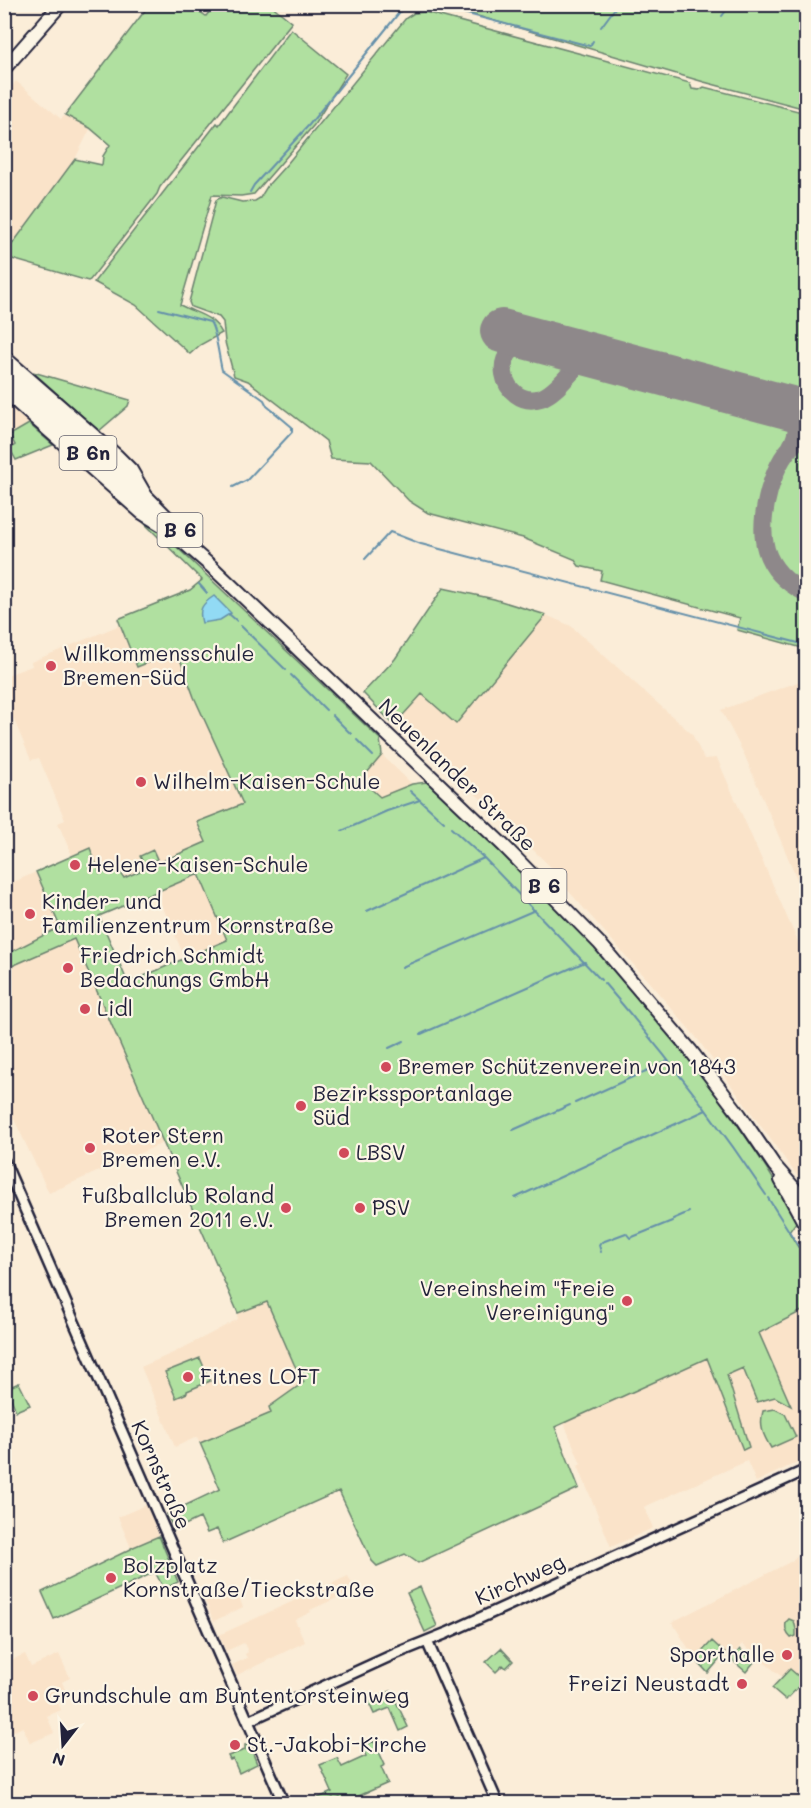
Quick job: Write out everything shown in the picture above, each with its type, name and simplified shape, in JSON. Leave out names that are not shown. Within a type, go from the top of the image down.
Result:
[{"type":"main road","points":[[5,69],[61,4]]},
{"type":"main road","name":"Neuenlander Straße","points":[[4,357],[116,455],[131,470],[146,496]]},
{"type":"main road","name":"Neuenlander Straße","points":[[4,368],[115,465],[191,540],[212,567]]},
{"type":"main road","name":"Neuenlander Straße","points":[[4,380],[212,567],[572,914],[639,988],[691,1051],[807,1207]]},
{"type":"main road","name":"Neuenlander Straße","points":[[4,391],[142,513],[168,529]]},
{"type":"main road","name":"Neuenlander Straße","points":[[774,1165],[807,1226]]},
{"type":"street","name":"Kornstraße","points":[[4,1161],[284,1803]]},
{"type":"street","name":"Kirchweg","points":[[248,1721],[807,1470]]},
{"type":"street","points":[[427,1641],[498,1803]]},
{"type":"shaded area","points":[[16,81],[61,119],[65,115],[90,129],[62,179],[5,254],[5,95]]},
{"type":"shaded area","points":[[5,403],[29,424],[10,435],[15,446],[5,452]]},
{"type":"shaded area","points":[[546,615],[571,626],[692,734],[704,759],[717,758],[806,960],[806,1188],[696,1037],[558,879],[556,872],[500,818],[497,819],[484,806],[484,802],[434,755],[431,758],[394,725],[422,694],[456,724]]},
{"type":"shaded area","name":"Wilhelm-Kaisen-Schule","points":[[120,625],[137,666],[177,651],[194,697],[243,804],[197,822],[207,842],[123,878],[100,874],[90,848],[72,856],[58,823],[65,820],[39,758],[31,760],[5,699],[4,671],[7,675],[32,666],[31,662]]},
{"type":"shaded area","points":[[806,679],[806,900],[744,754],[721,710]]},
{"type":"shaded area","points":[[382,755],[412,784],[380,797],[361,779]]},
{"type":"shaded area","name":"Kinder- und Familienzentrum Kornstraße","points":[[36,872],[60,927],[5,955],[5,886]]},
{"type":"shaded area","points":[[199,873],[227,941],[185,958],[156,892]]},
{"type":"shaded area","points":[[74,938],[163,1143],[49,1193],[5,1100],[5,969]]},
{"type":"shaded area","points":[[267,1301],[304,1382],[269,1407],[272,1413],[200,1443],[197,1437],[175,1447],[141,1367],[238,1319],[238,1313]]},
{"type":"shaded area","points":[[806,1309],[806,1458],[756,1482],[747,1461],[644,1507],[653,1528],[611,1547],[578,1466],[581,1464],[564,1423],[707,1358],[714,1374],[767,1352],[758,1332]]},
{"type":"shaded area","points":[[146,1505],[159,1536],[131,1548],[118,1517]]},
{"type":"shaded area","points":[[806,1545],[806,1678],[804,1681],[790,1669],[782,1677],[742,1644],[730,1658],[712,1641],[695,1659],[672,1622],[792,1561]]},
{"type":"shaded area","points":[[348,1576],[355,1590],[310,1610],[311,1612],[295,1620],[305,1642],[237,1675],[232,1665],[247,1658],[245,1654],[248,1652],[244,1643],[226,1651],[219,1635]]},
{"type":"shaded area","points":[[234,1585],[243,1607],[214,1621],[204,1599]]},
{"type":"shaded area","name":"Grundschule am Buntentorsteinweg","points":[[25,1654],[31,1667],[59,1654],[70,1678],[62,1682],[67,1694],[56,1699],[61,1710],[47,1716],[54,1733],[30,1743],[23,1727],[5,1735],[5,1663]]},
{"type":"green space","points":[[150,4],[190,5],[206,16],[215,5],[271,5],[292,22],[160,187],[157,194],[90,280],[5,257],[75,159],[102,165],[103,156],[110,145],[90,128],[65,115]]},
{"type":"green space","points":[[440,5],[806,5],[806,109],[704,82]]},
{"type":"green space","points":[[425,12],[690,83],[692,89],[699,90],[704,87],[806,113],[806,649],[737,630],[740,618],[600,580],[602,571],[579,566],[574,559],[523,538],[428,513],[409,501],[371,461],[331,459],[326,441],[248,381],[234,376],[225,342],[223,322],[219,317],[191,307],[189,302],[216,200],[222,197],[242,202],[255,201],[260,198],[268,185],[406,18],[414,13]]},
{"type":"green space","points":[[291,29],[346,74],[314,125],[254,194],[212,195],[180,305],[214,322],[222,333],[200,345],[190,354],[136,305],[94,282],[217,123],[219,125]]},
{"type":"green space","points":[[33,372],[130,400],[128,406],[99,431]]},
{"type":"green space","points":[[29,424],[53,445],[16,460],[10,449],[15,445],[10,435]]},
{"type":"green space","points":[[148,520],[380,739],[382,755],[361,780],[380,797],[412,784],[427,782],[562,912],[676,1043],[749,1141],[797,1221],[789,1232],[798,1247],[803,1248],[806,1253],[806,1309],[759,1333],[791,1406],[775,1397],[757,1402],[743,1368],[727,1375],[749,1447],[743,1450],[707,1358],[555,1427],[579,1488],[418,1563],[405,1554],[377,1566],[372,1561],[339,1491],[223,1543],[217,1529],[207,1533],[200,1518],[174,1530],[167,1514],[220,1489],[200,1443],[271,1413],[269,1407],[304,1382],[267,1302],[238,1313],[74,939],[5,969],[5,955],[60,927],[36,872],[90,848],[100,874],[118,867],[124,878],[206,842],[197,822],[243,804],[194,697],[177,651],[137,667],[118,619],[190,590],[202,580],[142,521]],"holes":[[[199,874],[227,940],[128,983],[99,916]]]},
{"type":"green space","points":[[443,588],[494,599],[546,615],[456,724],[422,694],[394,725],[363,693],[395,659]]},
{"type":"green space","points":[[153,850],[157,859],[144,865],[140,856]]},
{"type":"green space","name":"Fitnes LOFT","points":[[200,1358],[210,1381],[176,1398],[165,1372]]},
{"type":"green space","points":[[19,1383],[30,1405],[16,1411],[7,1388]]},
{"type":"green space","points":[[775,1409],[785,1414],[796,1437],[771,1448],[762,1430],[761,1421],[763,1411]]},
{"type":"green space","points":[[159,1536],[178,1582],[164,1589],[155,1572],[54,1619],[42,1592]]},
{"type":"green space","points":[[420,1587],[437,1626],[425,1632],[407,1593]]},
{"type":"green space","points":[[789,1619],[794,1621],[796,1629],[796,1636],[791,1638],[786,1629],[786,1622]]},
{"type":"green space","points":[[712,1641],[725,1653],[708,1673],[695,1659]]},
{"type":"green space","points":[[501,1648],[513,1661],[506,1668],[503,1665],[496,1672],[486,1662]]},
{"type":"green space","points":[[740,1649],[754,1662],[746,1672],[731,1659]]},
{"type":"green space","points":[[790,1669],[804,1681],[786,1700],[772,1688]]},
{"type":"green space","points":[[391,1691],[408,1727],[400,1731],[390,1708],[374,1714],[368,1701]]},
{"type":"green space","points":[[374,1741],[385,1765],[381,1767],[388,1783],[343,1803],[340,1798],[334,1800],[333,1798],[321,1803],[318,1798],[332,1792],[320,1765],[337,1758],[342,1767],[366,1756],[362,1746]]},
{"type":"green space","points":[[245,1745],[250,1746],[257,1764],[239,1773],[233,1759],[230,1760],[228,1756],[245,1750]]},
{"type":"water","points":[[214,596],[231,613],[220,620],[202,623],[200,614],[202,607]]},
{"type":"waterway","points":[[250,192],[309,125],[408,4]]},
{"type":"waterway","points":[[429,4],[590,46],[593,41]]},
{"type":"waterway","points":[[601,27],[618,4]]},
{"type":"waterway","points":[[722,16],[731,4]]},
{"type":"waterway","points":[[159,309],[210,322],[216,337],[222,370],[264,400],[267,406],[292,427],[292,432],[247,480],[233,487]]},
{"type":"waterway","points":[[365,559],[390,532],[421,544],[806,645]]},
{"type":"waterway","points":[[199,584],[207,593]]},
{"type":"waterway","points":[[229,614],[237,621]]},
{"type":"waterway","points":[[241,626],[286,670]]},
{"type":"waterway","points":[[291,675],[326,710]]},
{"type":"waterway","points":[[332,715],[351,734]]},
{"type":"waterway","points":[[357,740],[373,756]]},
{"type":"waterway","points":[[410,791],[444,822]]},
{"type":"waterway","points":[[342,831],[387,811],[420,800]]},
{"type":"waterway","points":[[451,828],[484,858],[601,980]]},
{"type":"waterway","points":[[367,911],[484,858]]},
{"type":"waterway","points":[[402,967],[535,910]]},
{"type":"waterway","points":[[421,1034],[585,962]]},
{"type":"waterway","points":[[604,983],[688,1086],[766,1195]]},
{"type":"waterway","points":[[389,1048],[404,1041]]},
{"type":"waterway","points":[[575,1103],[668,1061]]},
{"type":"waterway","points":[[513,1130],[570,1105]]},
{"type":"waterway","points":[[515,1198],[706,1110]]},
{"type":"waterway","points":[[768,1198],[806,1258]]},
{"type":"waterway","points":[[673,1219],[689,1212]]},
{"type":"waterway","points":[[602,1242],[626,1233],[630,1238],[672,1221]]},
{"type":"waterway","points":[[600,1243],[601,1252]]},
{"type":"taxiway","points":[[542,342],[523,344],[511,351],[505,362],[504,374],[508,385],[516,394],[527,399],[547,395],[584,361],[609,360]]},
{"type":"taxiway","points":[[727,391],[770,393],[786,400],[796,422],[795,438],[791,446]]},
{"type":"taxiway","points":[[806,434],[792,445],[778,466],[769,491],[763,522],[766,550],[771,562],[791,584],[806,593]]},
{"type":"runway","points":[[502,331],[806,412]]},
{"type":"place","name":"Willkommensschule Bremen-Süd","points":[[51,666]]},
{"type":"place","name":"Wilhelm-Kaisen-Schule","points":[[141,782]]},
{"type":"place","name":"Helene-Kaisen-Schule","points":[[75,865]]},
{"type":"place","name":"Kinder- und Familienzentrum Kornstraße","points":[[30,914]]},
{"type":"place","name":"Friedrich Schmidt Bedachungs GmbH","points":[[68,968]]},
{"type":"place","name":"Lidl","points":[[85,1009]]},
{"type":"place","name":"Bremer Schützenverein von 1843","points":[[386,1067]]},
{"type":"place","name":"Bezirkssportanlage Süd","points":[[301,1106]]},
{"type":"place","name":"Roter Stern Bremen e.V.","points":[[90,1148]]},
{"type":"place","name":"LBSV","points":[[344,1153]]},
{"type":"place","name":"Fußballclub Roland Bremen 2011 e.V.","points":[[286,1208]]},
{"type":"place","name":"PSV","points":[[360,1208]]},
{"type":"place","name":"Vereinsheim \"Freie Vereinigung\"","points":[[627,1301]]},
{"type":"place","name":"Fitnes LOFT","points":[[188,1377]]},
{"type":"place","name":"Bolzplatz Kornstraße/Tieckstraße","points":[[111,1578]]},
{"type":"place","name":"Sporthalle","points":[[787,1655]]},
{"type":"place","name":"Freizi Neustadt","points":[[742,1684]]},
{"type":"place","name":"Grundschule am Buntentorsteinweg","points":[[33,1696]]},
{"type":"place","name":"St.-Jakobi-Kirche","points":[[235,1745]]}]
